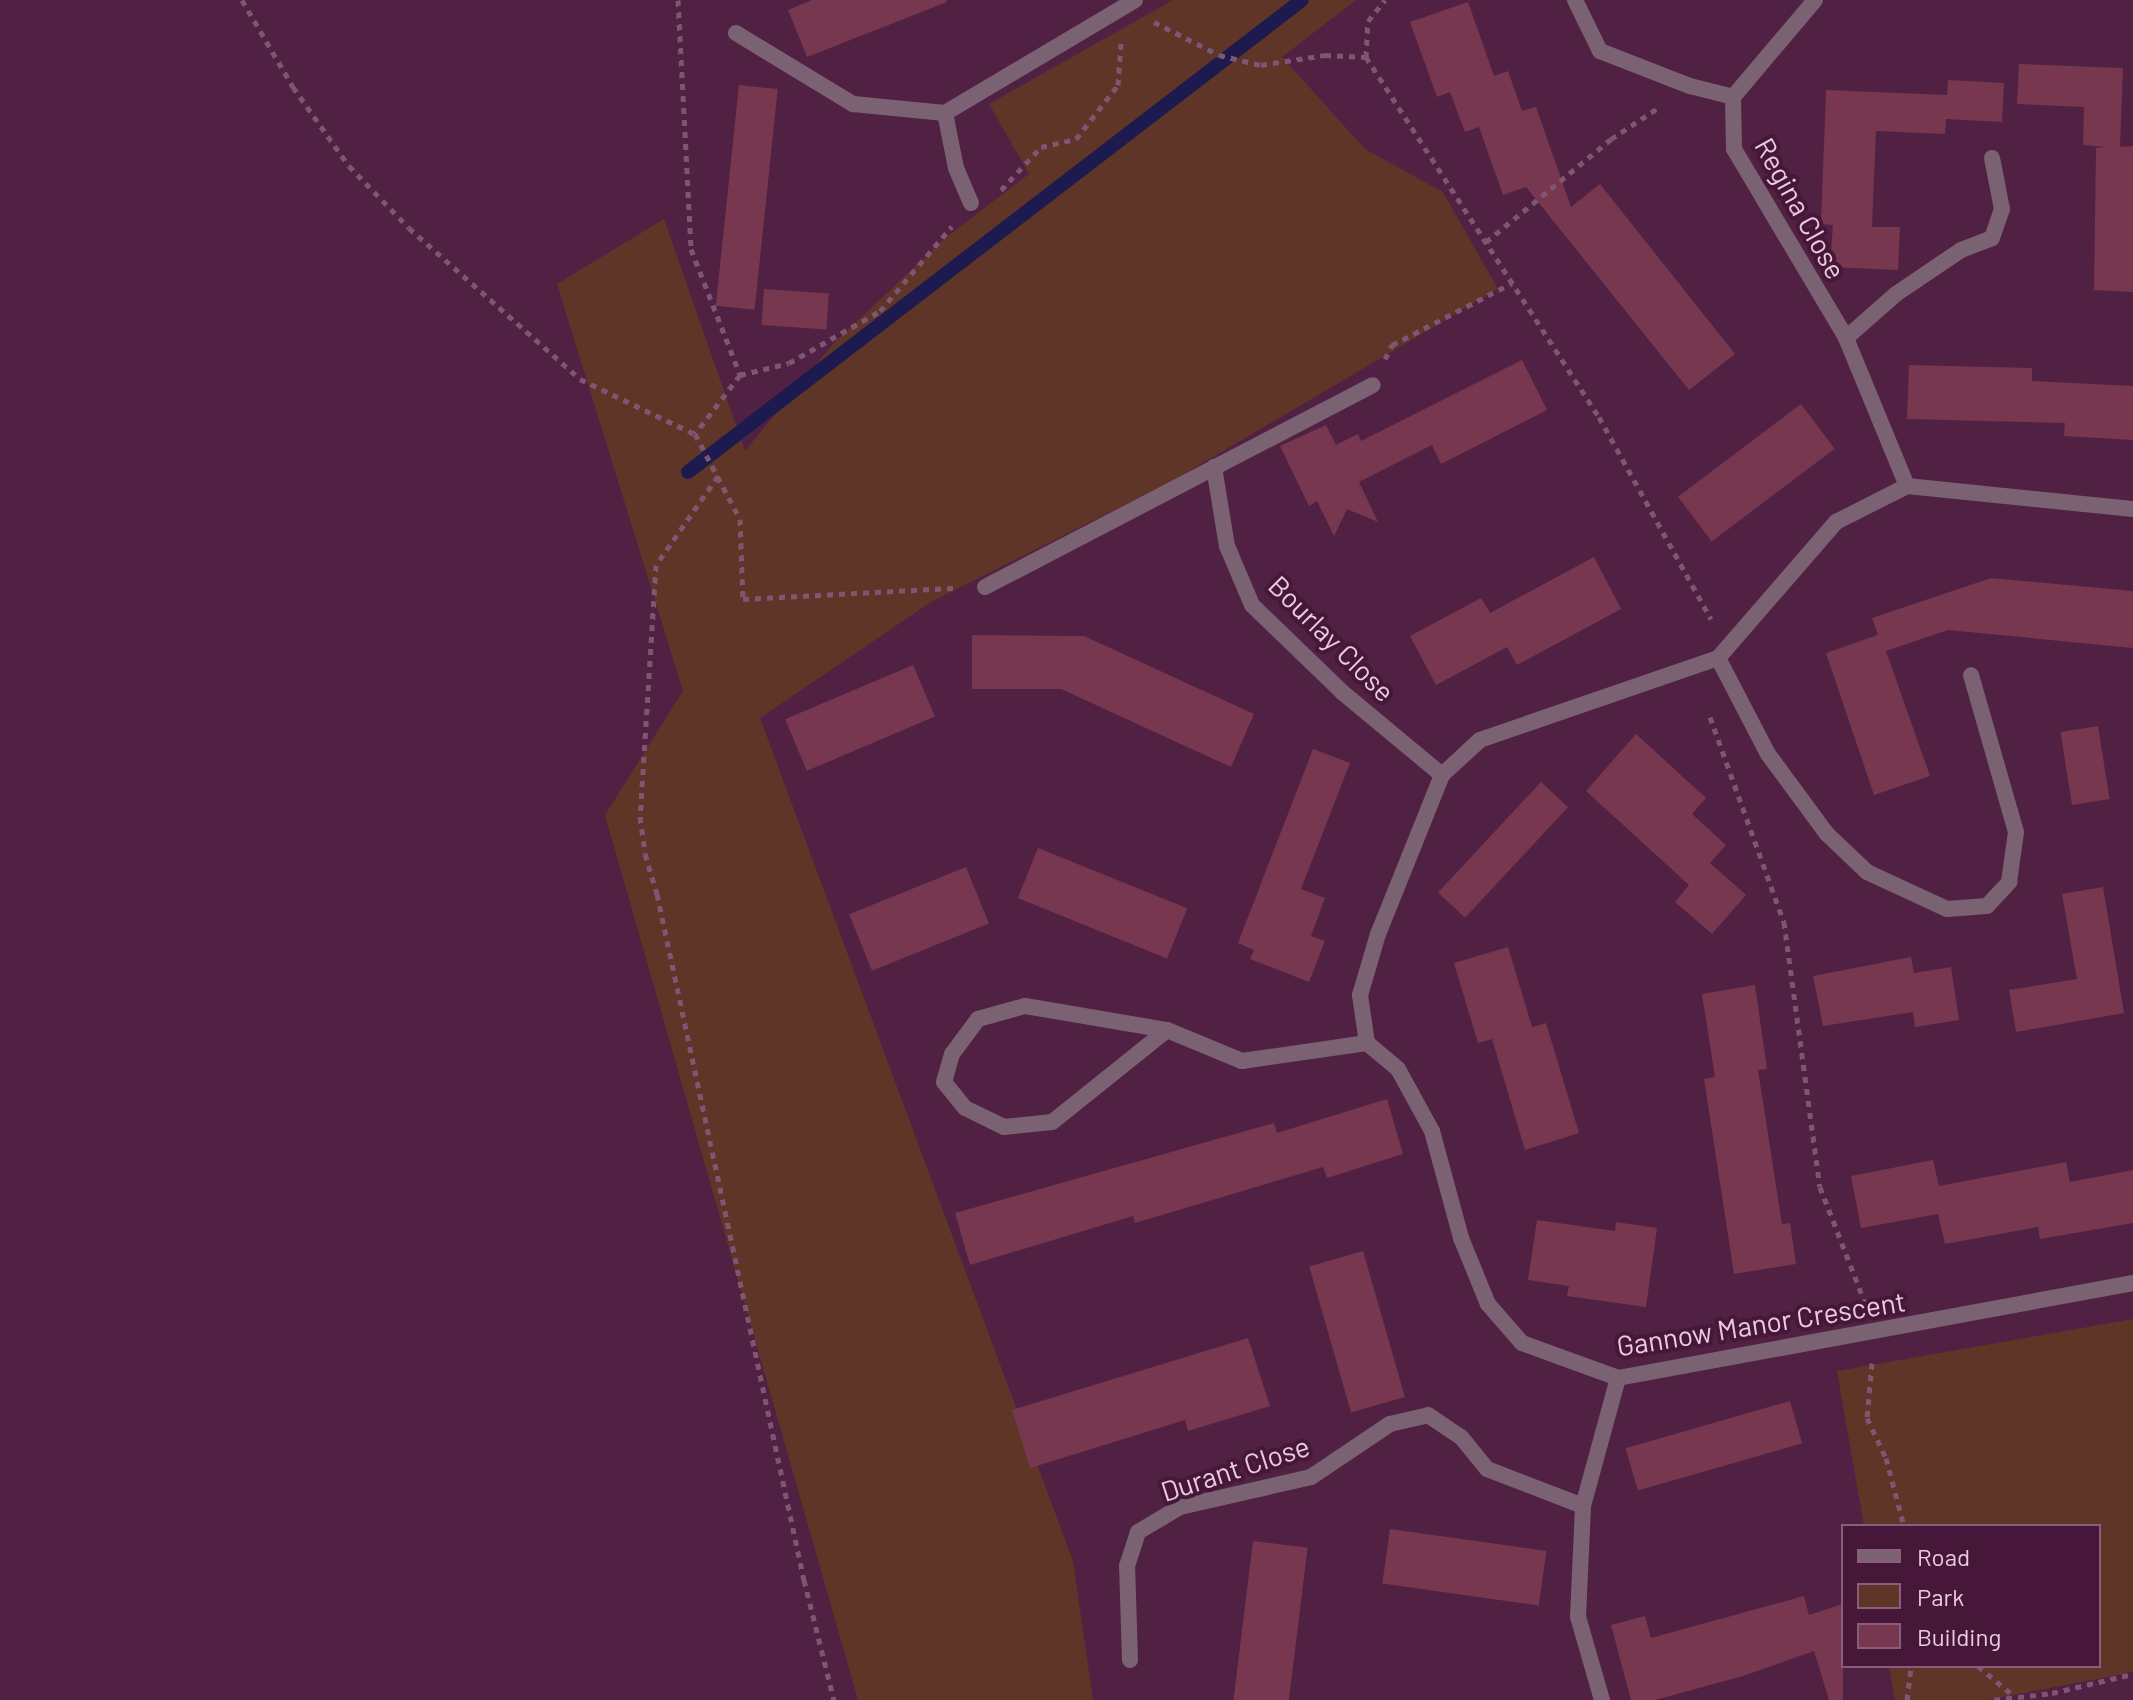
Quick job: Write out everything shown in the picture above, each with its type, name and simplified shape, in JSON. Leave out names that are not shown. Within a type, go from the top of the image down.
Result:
[{"type":"street","points":[[1575,0],[1600,51],[1690,86],[1733,97],[1815,0]]},
{"type":"street","points":[[736,33],[853,104],[945,113],[1129,3]]},
{"type":"street","name":"Regina Close","points":[[1733,97],[1734,149],[1846,338],[1907,486]]},
{"type":"street","points":[[945,113],[956,168],[971,203]]},
{"type":"street","points":[[1846,338],[1896,294],[1961,250],[1992,238],[2002,209],[1992,158]]},
{"type":"street","points":[[985,587],[1373,385]]},
{"type":"street","name":"Bourlay Close","points":[[1214,467],[1227,546],[1252,605],[1342,692],[1442,775]]},
{"type":"street","points":[[1167,1030],[1052,1122],[1004,1127],[965,1108],[944,1082],[952,1054],[978,1019],[1025,1006],[1167,1030],[1242,1061],[1367,1043],[1360,995],[1378,934],[1442,775],[1480,740],[1691,667],[1722,653],[1836,522],[1907,486],[2133,509]]},
{"type":"street","points":[[1722,653],[1768,754],[1827,834],[1867,872],[1947,909],[1987,906],[2009,882],[2016,832],[1971,675]]},
{"type":"street","name":"Gannow Manor Crescent","points":[[1367,1043],[1398,1069],[1432,1131],[1461,1238],[1488,1304],[1522,1343],[1618,1378],[2133,1283]]},
{"type":"street","points":[[1602,1700],[1578,1617],[1583,1506],[1618,1378]]},
{"type":"street","name":"Durant Close","points":[[1130,1660],[1127,1566],[1138,1532],[1180,1507],[1311,1477],[1390,1424],[1428,1415],[1461,1437],[1487,1469],[1583,1506]]},
{"type":"path","points":[[242,0],[293,87],[349,166],[409,228],[580,379],[695,434],[740,519],[743,599],[985,587]]},
{"type":"path","points":[[678,0],[691,249],[740,375],[695,434]]},
{"type":"path","points":[[1385,0],[1368,21],[1366,57],[1599,417],[1722,653]]},
{"type":"path","points":[[1129,3],[1219,55],[1261,65],[1325,55],[1366,57]]},
{"type":"path","points":[[1486,242],[1611,139],[1690,86]]},
{"type":"path","points":[[1373,385],[1392,345],[1512,283]]},
{"type":"path","points":[[718,476],[656,565],[640,817],[645,854],[657,894],[804,1580],[834,1700]]},
{"type":"path","points":[[1691,667],[1784,922],[1820,1187],[1875,1331],[1867,1418],[1886,1458],[1903,1524]]},
{"type":"path","points":[[1907,1700],[1911,1668]]},
{"type":"path","points":[[1980,1668],[2015,1697]]},
{"type":"path","points":[[1994,1700],[2133,1674]]},
{"type":"green space","points":[[1173,0],[1356,0],[1282,57],[1365,149],[1443,192],[1498,289],[1174,480],[931,602],[760,718],[1073,1561],[1093,1700],[858,1700],[605,815],[683,691],[557,284],[664,219],[745,451],[832,345],[944,239],[1029,174],[989,104]]},
{"type":"green space","points":[[2133,1319],[2133,1672],[1988,1700],[1895,1700],[1889,1668],[2101,1668],[2101,1524],[1864,1524],[1837,1371]]},
{"type":"building","points":[[812,0],[947,2],[807,57],[788,10]]},
{"type":"building","points":[[1468,2],[1494,76],[1508,71],[1522,111],[1536,107],[1571,207],[1600,184],[1735,354],[1689,390],[1526,187],[1503,195],[1479,127],[1465,132],[1450,92],[1437,97],[1410,22]]},
{"type":"building","points":[[2019,64],[2123,68],[2120,147],[2133,146],[2133,292],[2094,290],[2096,148],[2106,147],[2083,145],[2084,107],[2017,104]]},
{"type":"building","points":[[1948,80],[2004,83],[2002,122],[1946,119],[1945,134],[1876,131],[1872,227],[1900,227],[1898,270],[1830,267],[1833,225],[1821,224],[1826,90],[1947,95]]},
{"type":"building","points":[[739,85],[778,89],[755,310],[716,306]]},
{"type":"building","points":[[764,289],[829,294],[826,329],[761,325]]},
{"type":"building","points":[[1522,360],[1547,410],[1441,464],[1432,445],[1359,482],[1378,522],[1347,509],[1334,536],[1317,501],[1309,506],[1280,446],[1326,425],[1336,445],[1358,434],[1361,441]]},
{"type":"building","points":[[1909,365],[2032,368],[2032,381],[2133,386],[2133,440],[2064,436],[2065,423],[1907,419]]},
{"type":"building","points":[[1801,404],[1835,449],[1712,541],[1678,497]]},
{"type":"building","points":[[1594,557],[1621,609],[1517,665],[1507,647],[1436,685],[1410,636],[1481,598],[1490,613]]},
{"type":"building","points":[[1991,578],[2133,591],[2133,648],[1948,630],[1886,651],[1930,776],[1874,795],[1826,653],[1878,635],[1872,618]]},
{"type":"building","points":[[972,635],[1084,636],[1254,714],[1231,767],[1061,689],[972,689]]},
{"type":"building","points":[[913,665],[935,717],[807,771],[785,719]]},
{"type":"building","points":[[2098,726],[2110,799],[2072,805],[2060,732]]},
{"type":"building","points":[[1636,734],[1706,798],[1692,814],[1726,845],[1710,863],[1746,895],[1712,934],[1675,902],[1689,885],[1586,791]]},
{"type":"building","points":[[1313,749],[1350,763],[1301,889],[1325,898],[1311,936],[1325,941],[1309,982],[1250,959],[1254,950],[1238,943]]},
{"type":"building","points":[[1541,782],[1568,807],[1465,918],[1438,892]]},
{"type":"building","points":[[1038,848],[1187,908],[1167,958],[1018,898]]},
{"type":"building","points":[[966,867],[989,924],[872,971],[849,914]]},
{"type":"building","points":[[2103,887],[2124,1013],[2016,1032],[2009,990],[2077,979],[2062,894]]},
{"type":"building","points":[[1508,947],[1532,1027],[1546,1023],[1579,1133],[1525,1150],[1492,1039],[1478,1043],[1454,963]]},
{"type":"building","points":[[1911,957],[1914,973],[1951,967],[1959,1020],[1915,1027],[1913,1012],[1823,1026],[1813,976]]},
{"type":"building","points":[[1755,985],[1767,1069],[1758,1070],[1782,1224],[1790,1223],[1796,1264],[1734,1274],[1704,1079],[1715,1077],[1702,994]]},
{"type":"building","points":[[1387,1099],[1403,1154],[1327,1178],[1323,1167],[1135,1223],[1133,1216],[970,1265],[955,1213],[1274,1123],[1277,1133]]},
{"type":"building","points":[[1933,1160],[1939,1186],[2066,1162],[2070,1182],[2133,1170],[2133,1223],[2040,1239],[2038,1227],[1945,1244],[1938,1214],[1861,1228],[1851,1176]]},
{"type":"building","points":[[1537,1220],[1615,1231],[1616,1222],[1657,1228],[1646,1307],[1567,1296],[1569,1286],[1528,1280]]},
{"type":"building","points":[[1363,1251],[1405,1397],[1351,1413],[1309,1266]]},
{"type":"building","points":[[1248,1338],[1270,1406],[1188,1431],[1185,1420],[1030,1468],[1012,1410]]},
{"type":"building","points":[[1790,1401],[1802,1443],[1638,1490],[1626,1448]]},
{"type":"building","points":[[1390,1529],[1546,1551],[1539,1605],[1382,1583]]},
{"type":"building","points":[[1253,1541],[1308,1548],[1289,1700],[1234,1700]]},
{"type":"building","points":[[1804,1596],[1809,1615],[1841,1605],[1843,1700],[1829,1700],[1814,1651],[1743,1676],[1655,1700],[1631,1700],[1611,1625],[1645,1616],[1651,1638]]},
{"type":"waterway","points":[[688,472],[1302,0]]}]
